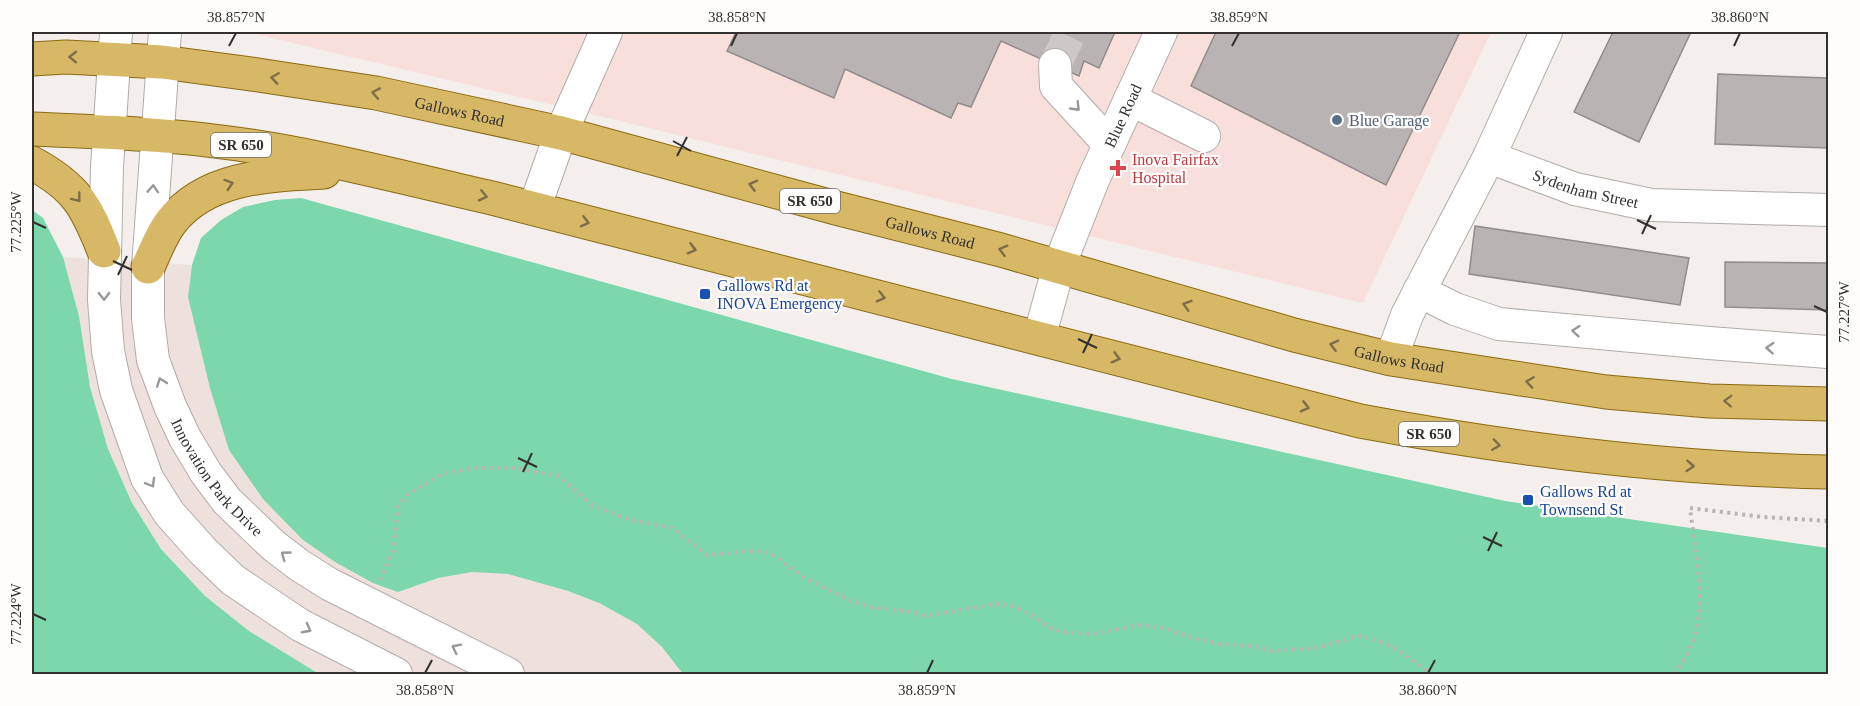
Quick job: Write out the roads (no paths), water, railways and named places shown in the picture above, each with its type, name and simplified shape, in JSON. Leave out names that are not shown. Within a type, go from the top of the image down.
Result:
[{"type":"main road","name":"Gallows Road","points":[[32,58],[115,45],[163,47],[561,133],[1059,266],[1243,321],[1391,359],[1606,392],[1709,401],[1828,404]]},
{"type":"main road","name":"SR 650","points":[[32,129],[215,141],[371,170],[534,209],[1349,418],[1456,439],[1649,464],[1749,471],[1828,472]]},
{"type":"main road","points":[[32,163],[59,179],[76,194],[89,214],[104,250]]},
{"type":"main road","points":[[148,267],[170,224],[186,206],[225,185],[246,179],[282,175],[371,170]]},
{"type":"street","name":"Blue Road","points":[[1040,338],[1059,266],[1109,144],[1161,32]]},
{"type":"street","points":[[1391,359],[1407,315],[1489,156],[1546,32]]},
{"type":"street","points":[[534,209],[594,38]]},
{"type":"street","points":[[115,45],[104,250],[105,314],[108,351],[116,390],[147,478],[169,513],[202,551],[233,580],[300,625],[396,675]]},
{"type":"street","name":"Innovation Park Drive","points":[[163,47],[148,267],[148,318],[153,360],[184,438],[227,501],[274,546],[329,584],[508,675]]},
{"type":"street","points":[[1055,65],[1056,86],[1109,144]]},
{"type":"street","points":[[1130,99],[1204,136]]},
{"type":"street","name":"Sydenham Street","points":[[1489,156],[1575,189],[1651,205],[1828,210]]},
{"type":"street","points":[[1419,291],[1455,309],[1499,324],[1828,352]]},
{"type":"tunnel","points":[[1055,65],[1071,32]]},
{"type":"place","name":"Blue Garage","points":[[1337,120]]},
{"type":"place","name":"Inova Fairfax Hospital","points":[[1118,168]]},
{"type":"place","name":"Gallows Rd at INOVA Emergency","points":[[705,294]]},
{"type":"place","name":"Gallows Rd at Townsend St","points":[[1528,500]]}]
